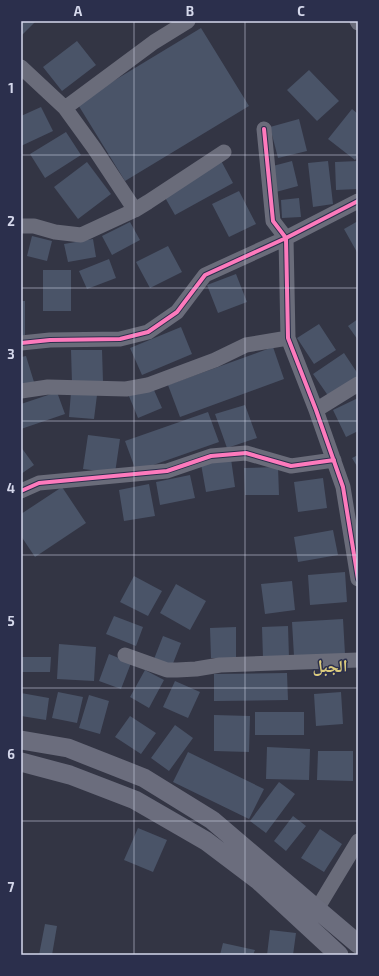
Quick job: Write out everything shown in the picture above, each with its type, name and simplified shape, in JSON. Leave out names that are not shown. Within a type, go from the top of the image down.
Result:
[{"type":"main road","points":[[21,740],[68,748],[144,778],[212,820],[358,944]]},
{"type":"main road","points":[[21,762],[70,775],[135,800],[206,841],[259,881],[339,955]]},
{"type":"street","points":[[65,108],[154,42],[188,21]]},
{"type":"street","points":[[21,67],[65,108],[94,148],[134,210]]},
{"type":"street","points":[[264,129],[273,221],[286,238],[288,338],[316,410],[343,487],[355,537],[358,579]]},
{"type":"street","points":[[21,226],[34,226],[55,232],[81,235],[134,210],[224,152]]},
{"type":"street","points":[[21,343],[50,340],[120,339],[148,332],[177,312],[205,275],[286,238],[358,201]]},
{"type":"street","points":[[21,391],[48,386],[126,389],[148,385],[215,360],[246,345],[288,338]]},
{"type":"street","points":[[316,410],[358,384]]},
{"type":"street","points":[[21,491],[39,483],[167,471],[211,456],[246,453],[291,466],[334,460]]},
{"type":"street","points":[[125,655],[167,670],[196,669],[220,665],[358,660]]},
{"type":"street","points":[[317,909],[358,841]]},
{"type":"building","points":[[21,21],[36,21],[21,36]]},
{"type":"building","points":[[201,28],[249,106],[125,181],[77,103]]},
{"type":"building","points":[[77,41],[96,65],[62,91],[43,67]]},
{"type":"building","points":[[309,70],[339,101],[317,121],[287,90]]},
{"type":"building","points":[[41,107],[53,131],[21,146],[21,116]]},
{"type":"building","points":[[352,109],[358,114],[358,156],[355,160],[328,139]]},
{"type":"building","points":[[299,119],[307,151],[278,158],[270,127]]},
{"type":"building","points":[[66,132],[81,155],[45,178],[30,154]]},
{"type":"building","points":[[218,155],[233,183],[175,215],[159,187]]},
{"type":"building","points":[[292,161],[298,186],[276,192],[269,167]]},
{"type":"building","points":[[328,161],[333,204],[313,207],[308,163]]},
{"type":"building","points":[[358,161],[358,189],[336,190],[335,162]]},
{"type":"building","points":[[87,162],[111,194],[78,219],[54,187]]},
{"type":"building","points":[[239,191],[256,224],[229,237],[212,204]]},
{"type":"building","points":[[299,198],[301,217],[282,218],[281,200]]},
{"type":"building","points":[[358,221],[358,254],[344,229]]},
{"type":"building","points":[[130,222],[140,240],[112,255],[102,236]]},
{"type":"building","points":[[32,236],[52,241],[47,261],[27,256]]},
{"type":"building","points":[[93,239],[96,257],[68,262],[64,244]]},
{"type":"building","points":[[168,246],[182,272],[150,288],[136,262]]},
{"type":"building","points":[[109,259],[116,278],[87,289],[79,271]]},
{"type":"building","points":[[43,270],[71,270],[71,311],[43,311]]},
{"type":"building","points":[[236,274],[247,302],[218,313],[207,285]]},
{"type":"building","points":[[21,301],[25,301],[25,336],[21,336]]},
{"type":"building","points":[[358,319],[358,340],[348,326]]},
{"type":"building","points":[[319,324],[336,350],[314,364],[297,338]]},
{"type":"building","points":[[181,327],[192,354],[142,375],[130,348]]},
{"type":"building","points":[[273,347],[284,379],[180,417],[168,385]]},
{"type":"building","points":[[71,350],[102,350],[103,382],[72,383]]},
{"type":"building","points":[[344,353],[358,374],[358,377],[329,397],[313,374]]},
{"type":"building","points":[[26,356],[34,382],[21,385],[21,357]]},
{"type":"building","points":[[149,379],[162,408],[138,418],[126,389]]},
{"type":"building","points":[[57,392],[65,414],[21,429],[21,404]]},
{"type":"building","points":[[71,392],[97,395],[94,419],[69,417]]},
{"type":"building","points":[[358,398],[358,431],[346,437],[333,410]]},
{"type":"building","points":[[245,405],[257,438],[227,448],[215,414]]},
{"type":"building","points":[[208,412],[219,442],[136,471],[125,441]]},
{"type":"building","points":[[88,435],[120,439],[115,473],[83,469]]},
{"type":"building","points":[[21,447],[34,465],[21,474]]},
{"type":"building","points":[[358,455],[358,468],[352,458]]},
{"type":"building","points":[[231,459],[235,487],[206,492],[201,464]]},
{"type":"building","points":[[278,467],[279,495],[245,495],[244,468]]},
{"type":"building","points":[[190,475],[195,498],[160,505],[156,482]]},
{"type":"building","points":[[323,478],[327,508],[298,512],[294,482]]},
{"type":"building","points":[[149,484],[155,516],[124,521],[119,490]]},
{"type":"building","points":[[62,487],[86,523],[35,557],[21,536],[21,514]]},
{"type":"building","points":[[333,530],[338,555],[298,562],[294,537]]},
{"type":"building","points":[[345,572],[347,602],[310,605],[308,575]]},
{"type":"building","points":[[134,576],[162,591],[148,616],[120,602]]},
{"type":"building","points":[[292,581],[295,610],[265,614],[261,584]]},
{"type":"building","points":[[176,584],[206,601],[190,630],[160,613]]},
{"type":"building","points":[[114,616],[143,627],[136,646],[106,634]]},
{"type":"building","points":[[343,619],[345,654],[294,656],[292,622]]},
{"type":"building","points":[[288,626],[289,658],[263,658],[262,627]]},
{"type":"building","points":[[236,627],[236,658],[211,658],[210,628]]},
{"type":"building","points":[[163,636],[181,643],[172,666],[154,659]]},
{"type":"building","points":[[59,644],[96,647],[94,681],[57,679]]},
{"type":"building","points":[[109,654],[131,663],[121,689],[99,681]]},
{"type":"building","points":[[21,657],[51,657],[50,672],[21,672]]},
{"type":"building","points":[[145,670],[164,680],[149,708],[130,697]]},
{"type":"building","points":[[287,673],[288,700],[214,701],[214,674]]},
{"type":"building","points":[[175,681],[200,692],[188,718],[163,707]]},
{"type":"building","points":[[58,692],[83,697],[77,723],[52,718]]},
{"type":"building","points":[[341,692],[343,724],[316,726],[314,694]]},
{"type":"building","points":[[21,693],[49,698],[46,720],[21,716]]},
{"type":"building","points":[[89,695],[109,701],[100,734],[79,728]]},
{"type":"building","points":[[255,712],[304,712],[304,735],[255,735]]},
{"type":"building","points":[[214,715],[250,716],[249,752],[214,751]]},
{"type":"building","points":[[130,716],[156,733],[141,754],[115,737]]},
{"type":"building","points":[[175,725],[193,738],[169,771],[151,758]]},
{"type":"building","points":[[267,747],[310,749],[309,780],[266,779]]},
{"type":"building","points":[[318,751],[353,751],[353,781],[317,780]]},
{"type":"building","points":[[188,752],[264,789],[249,819],[173,782]]},
{"type":"building","points":[[279,782],[295,794],[266,833],[250,821]]},
{"type":"building","points":[[293,816],[306,826],[286,851],[274,841]]},
{"type":"building","points":[[138,828],[167,840],[153,872],[124,860]]},
{"type":"building","points":[[320,829],[342,844],[324,872],[301,858]]},
{"type":"building","points":[[45,924],[57,926],[52,955],[39,955]]},
{"type":"building","points":[[270,930],[296,933],[293,955],[267,955]]},
{"type":"building","points":[[223,943],[255,950],[253,955],[220,955]]},
{"type":"cycle path","points":[[264,129],[273,221],[286,238],[288,338],[316,410],[343,487],[358,579]]},
{"type":"cycle path","points":[[21,343],[50,340],[120,339],[148,332],[177,312],[205,275],[286,238],[358,201]]},
{"type":"cycle path","points":[[21,491],[39,483],[167,471],[211,456],[246,453],[291,466],[334,460]]},
{"type":"district","name":"الجبل","points":[[330,666]]}]
